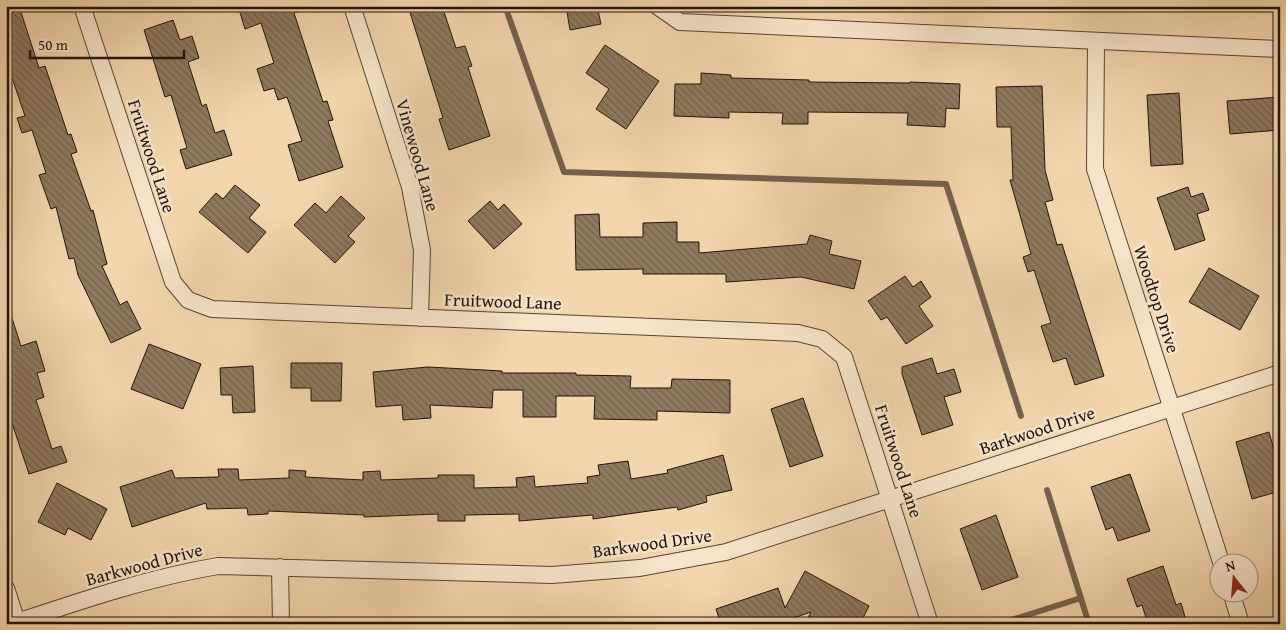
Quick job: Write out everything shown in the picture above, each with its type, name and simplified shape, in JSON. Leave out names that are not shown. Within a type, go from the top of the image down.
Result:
[{"type":"street","name":"Fruitwood Lane","points":[[82,6],[173,282],[188,300],[212,309],[798,333],[822,339],[844,357],[930,624]]},
{"type":"street","name":"Vinewood Lane","points":[[352,6],[410,187],[422,250],[420,318]]},
{"type":"street","points":[[657,6],[680,22],[1280,49]]},
{"type":"street","name":"Woodtop Drive","points":[[1096,42],[1095,169],[1218,552]]},
{"type":"street","name":"Barkwood Drive","points":[[14,623],[144,581],[218,566],[552,575],[640,568],[726,552],[1280,373]]},
{"type":"street","points":[[280,567],[282,624]]},
{"type":"street","points":[[6,588],[14,623]]},
{"type":"street","points":[[1234,602],[1241,624]]},
{"type":"building","points":[[6,6],[19,6],[39,68],[45,66],[68,135],[71,134],[77,152],[71,154],[91,211],[93,210],[107,264],[102,266],[120,305],[127,301],[141,329],[111,343],[78,275],[74,258],[69,259],[56,207],[51,209],[39,175],[46,173],[32,130],[22,133],[17,118],[25,116],[6,60]]},
{"type":"building","points":[[238,6],[303,6],[304,10],[294,13],[323,102],[327,101],[333,120],[328,121],[343,167],[299,181],[288,145],[302,141],[287,97],[278,100],[274,88],[264,91],[257,69],[274,63],[261,23],[245,29]]},
{"type":"building","points":[[408,6],[442,6],[456,48],[465,46],[472,66],[468,67],[490,136],[449,150],[439,119],[443,118]]},
{"type":"building","points":[[566,6],[597,6],[601,24],[570,30]]},
{"type":"building","points":[[173,20],[180,40],[192,36],[199,58],[188,62],[202,106],[206,104],[215,133],[224,130],[232,155],[186,169],[180,150],[187,148],[171,95],[165,97],[144,30]]},
{"type":"building","points":[[605,45],[659,81],[626,129],[596,109],[609,89],[586,73]]},
{"type":"building","points":[[701,73],[731,75],[731,78],[809,80],[809,82],[960,84],[959,109],[946,108],[945,127],[907,125],[908,113],[808,112],[808,124],[782,124],[783,113],[729,112],[729,118],[674,116],[675,84],[701,84]]},
{"type":"building","points":[[1042,86],[1045,170],[1053,200],[1045,202],[1057,245],[1062,244],[1104,376],[1075,385],[1066,358],[1053,362],[1041,326],[1051,323],[1034,270],[1028,272],[1023,257],[1031,254],[1010,180],[1013,180],[1011,127],[997,127],[996,87]]},
{"type":"building","points":[[1179,93],[1183,164],[1151,166],[1147,95]]},
{"type":"building","points":[[1280,97],[1280,130],[1230,134],[1227,101]]},
{"type":"building","points":[[235,185],[260,205],[249,218],[266,232],[248,253],[199,212],[216,193],[223,199]]},
{"type":"building","points":[[1188,187],[1191,197],[1203,193],[1209,210],[1197,214],[1205,240],[1175,250],[1157,198]]},
{"type":"building","points":[[341,196],[365,218],[348,236],[355,242],[335,263],[294,225],[315,203],[326,213]]},
{"type":"building","points":[[490,201],[498,210],[504,204],[522,224],[494,249],[468,221]]},
{"type":"building","points":[[599,214],[600,237],[643,237],[643,223],[677,222],[677,242],[699,242],[699,253],[807,244],[810,235],[832,241],[829,254],[861,261],[854,289],[801,277],[726,282],[726,274],[643,274],[643,269],[576,270],[575,215]]},
{"type":"building","points":[[1209,268],[1259,296],[1240,330],[1189,302]]},
{"type":"building","points":[[905,276],[913,287],[921,281],[931,297],[919,306],[933,326],[906,344],[887,317],[881,320],[868,301]]},
{"type":"building","points":[[10,312],[21,346],[36,341],[45,371],[37,373],[44,397],[36,400],[52,449],[61,446],[67,462],[29,474],[6,405],[6,313]]},
{"type":"building","points":[[149,344],[201,364],[183,409],[131,389]]},
{"type":"building","points":[[932,358],[937,374],[954,369],[961,392],[944,397],[953,425],[922,435],[902,374],[902,367]]},
{"type":"building","points":[[291,363],[342,363],[341,401],[311,401],[311,388],[291,388]]},
{"type":"building","points":[[253,366],[255,412],[233,413],[232,395],[221,395],[220,368]]},
{"type":"building","points":[[428,367],[502,371],[502,373],[576,373],[576,375],[631,376],[630,388],[671,388],[672,379],[730,380],[730,413],[657,411],[657,420],[594,419],[595,396],[556,396],[556,417],[523,417],[523,390],[493,390],[492,408],[430,405],[431,418],[403,420],[402,405],[376,407],[373,372]]},
{"type":"building","points":[[803,398],[823,456],[790,467],[771,409]]},
{"type":"building","points":[[1269,432],[1280,471],[1280,491],[1252,499],[1236,442]]},
{"type":"building","points":[[723,455],[732,490],[706,496],[707,502],[678,510],[677,507],[593,519],[593,515],[519,521],[519,514],[465,515],[465,521],[438,521],[438,514],[364,517],[364,515],[268,511],[268,514],[248,515],[247,508],[207,509],[206,503],[132,527],[120,487],[172,470],[175,478],[219,477],[218,469],[238,469],[239,480],[289,478],[289,470],[306,471],[305,477],[363,480],[363,472],[380,471],[381,480],[438,478],[438,475],[474,475],[474,488],[517,487],[516,478],[534,476],[535,487],[588,483],[587,477],[600,475],[598,465],[628,461],[631,479],[668,473],[667,470]]},
{"type":"building","points":[[1130,474],[1150,531],[1118,541],[1113,527],[1106,530],[1091,487]]},
{"type":"building","points":[[57,483],[107,509],[91,540],[68,528],[65,535],[38,522]]},
{"type":"building","points":[[996,515],[1018,577],[982,590],[960,529]]},
{"type":"building","points":[[1163,566],[1176,605],[1181,603],[1187,624],[1148,624],[1142,605],[1137,607],[1127,579]]},
{"type":"building","points":[[805,571],[869,606],[860,624],[805,624],[811,612],[776,624],[721,624],[716,609],[778,588],[785,608]]},
{"type":"waterway","points":[[505,6],[564,172],[946,184],[1021,416]]},
{"type":"waterway","points":[[1047,490],[1089,624]]},
{"type":"waterway","points":[[999,624],[1081,598]]}]
